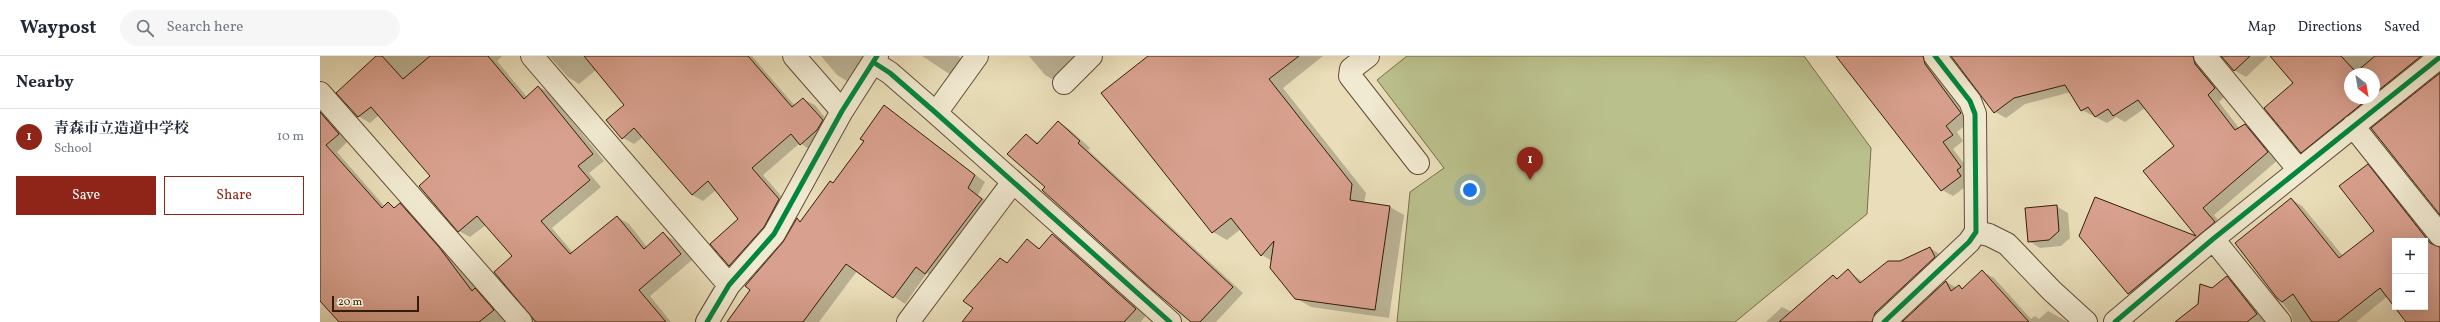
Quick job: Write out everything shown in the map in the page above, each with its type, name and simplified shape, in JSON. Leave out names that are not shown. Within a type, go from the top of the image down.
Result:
[{"type":"street","points":[[532,56],[729,284]]},
{"type":"street","points":[[794,56],[842,111]]},
{"type":"street","points":[[936,113],[977,56]]},
{"type":"street","points":[[1064,83],[1091,56]]},
{"type":"street","points":[[1368,56],[1351,69],[1350,76],[1418,163]]},
{"type":"street","points":[[1884,322],[1969,242],[1976,232],[1975,114],[1970,101],[1935,56]]},
{"type":"street","points":[[2205,56],[2298,170]]},
{"type":"street","points":[[2115,322],[2213,239],[2440,57]]},
{"type":"street","points":[[707,322],[729,284],[774,234],[842,111],[875,59],[1170,322]]},
{"type":"street","points":[[320,93],[521,322]]},
{"type":"street","points":[[2354,126],[2440,235]]},
{"type":"street","points":[[908,322],[1013,182]]},
{"type":"street","points":[[1976,232],[1990,235],[2006,244],[2051,290],[2086,322]]},
{"type":"street","points":[[2213,239],[2280,322]]},
{"type":"green space","points":[[1407,56],[1804,56],[1871,148],[1867,214],[1735,322],[1397,322],[1410,192],[1444,168],[1377,80]]},
{"type":"building","points":[[376,56],[382,56],[403,79],[430,56],[488,56],[524,99],[538,86],[593,154],[578,166],[590,180],[541,221],[570,254],[617,216],[644,249],[663,232],[681,254],[639,290],[666,322],[536,322],[494,272],[512,256],[477,216],[458,232],[419,186],[430,176],[371,107],[358,117],[336,93]]},
{"type":"building","points":[[584,56],[748,56],[792,107],[803,98],[823,120],[817,130],[800,145],[791,134],[752,168],[779,199],[764,227],[729,266],[710,244],[738,219],[708,181],[692,195],[634,128],[622,139],[606,120],[624,105]]},
{"type":"building","points":[[1148,56],[1299,56],[1269,79],[1352,184],[1350,200],[1390,206],[1375,310],[1295,299],[1270,268],[1274,241],[1261,256],[1231,218],[1212,233],[1101,93]]},
{"type":"building","points":[[1836,56],[1923,56],[1925,64],[1961,113],[1946,126],[1953,135],[1943,142],[1961,167],[1957,170],[1961,176],[1941,191]]},
{"type":"building","points":[[1951,56],[2193,56],[2195,64],[2215,88],[2208,95],[2235,130],[2245,124],[2268,152],[2203,208],[2215,222],[2128,294],[2079,236],[2095,197],[2196,236],[2143,171],[2174,146],[2138,100],[2113,116],[2108,109],[2095,117],[2088,107],[2081,111],[2065,85],[2014,98],[1994,113]]},
{"type":"building","points":[[2221,56],[2250,56],[2234,71]]},
{"type":"building","points":[[2270,56],[2341,56],[2352,68],[2344,68],[2344,104],[2362,104],[2301,153],[2264,108],[2293,83]]},
{"type":"building","points":[[2375,56],[2421,56],[2380,89],[2380,68],[2361,68]]},
{"type":"building","points":[[2440,73],[2440,215],[2371,128]]},
{"type":"building","points":[[884,105],[975,175],[968,188],[982,199],[925,274],[916,267],[893,298],[846,264],[803,322],[727,322],[750,290],[745,286],[783,242],[797,218],[800,222],[830,181],[833,183],[864,141],[860,139]]},
{"type":"building","points":[[320,112],[339,134],[326,145],[382,208],[388,202],[394,208],[400,203],[439,247],[472,291],[475,288],[494,310],[479,322],[339,322],[320,301]]},
{"type":"building","points":[[1058,121],[1080,141],[1078,143],[1233,287],[1200,322],[1191,322],[1153,290],[1042,190],[1045,187],[1007,154],[1026,134],[1037,144]]},
{"type":"building","points":[[2368,164],[2426,238],[2392,238],[2392,304],[2380,288],[2337,322],[2312,322],[2293,294],[2282,302],[2277,298],[2235,243],[2291,198],[2339,258],[2374,231],[2339,186]]},
{"type":"building","points":[[2057,205],[2059,231],[2049,240],[2028,242],[2025,208]]},
{"type":"building","points":[[1052,234],[1136,309],[1124,322],[962,322],[973,308],[963,301],[1000,258],[1007,263],[1027,239],[1039,249]]},
{"type":"building","points":[[2428,240],[2430,243],[2440,247],[2440,322],[2406,322],[2397,310],[2428,310]]},
{"type":"building","points":[[1930,247],[1935,257],[1875,313],[1872,322],[1779,322],[1833,275],[1837,279],[1848,269],[1860,283],[1888,261],[1900,261]]},
{"type":"building","points":[[1982,270],[2029,322],[1902,322],[1946,281],[1951,291],[1959,285],[1962,289]]},
{"type":"building","points":[[2227,276],[2257,314],[2247,322],[2175,322],[2198,304],[2200,284],[2212,288]]},
{"type":"cycle path","points":[[707,322],[729,285],[774,234],[842,111],[877,56]]},
{"type":"cycle path","points":[[1884,322],[1969,242],[1976,232],[1975,114],[1970,101],[1935,56]]},
{"type":"cycle path","points":[[2115,322],[2213,239],[2440,57]]},
{"type":"cycle path","points":[[873,62],[890,73],[936,113],[1170,322]]},
{"type":"place","name":"青森市立造道中学校","points":[[1530,180]]}]
